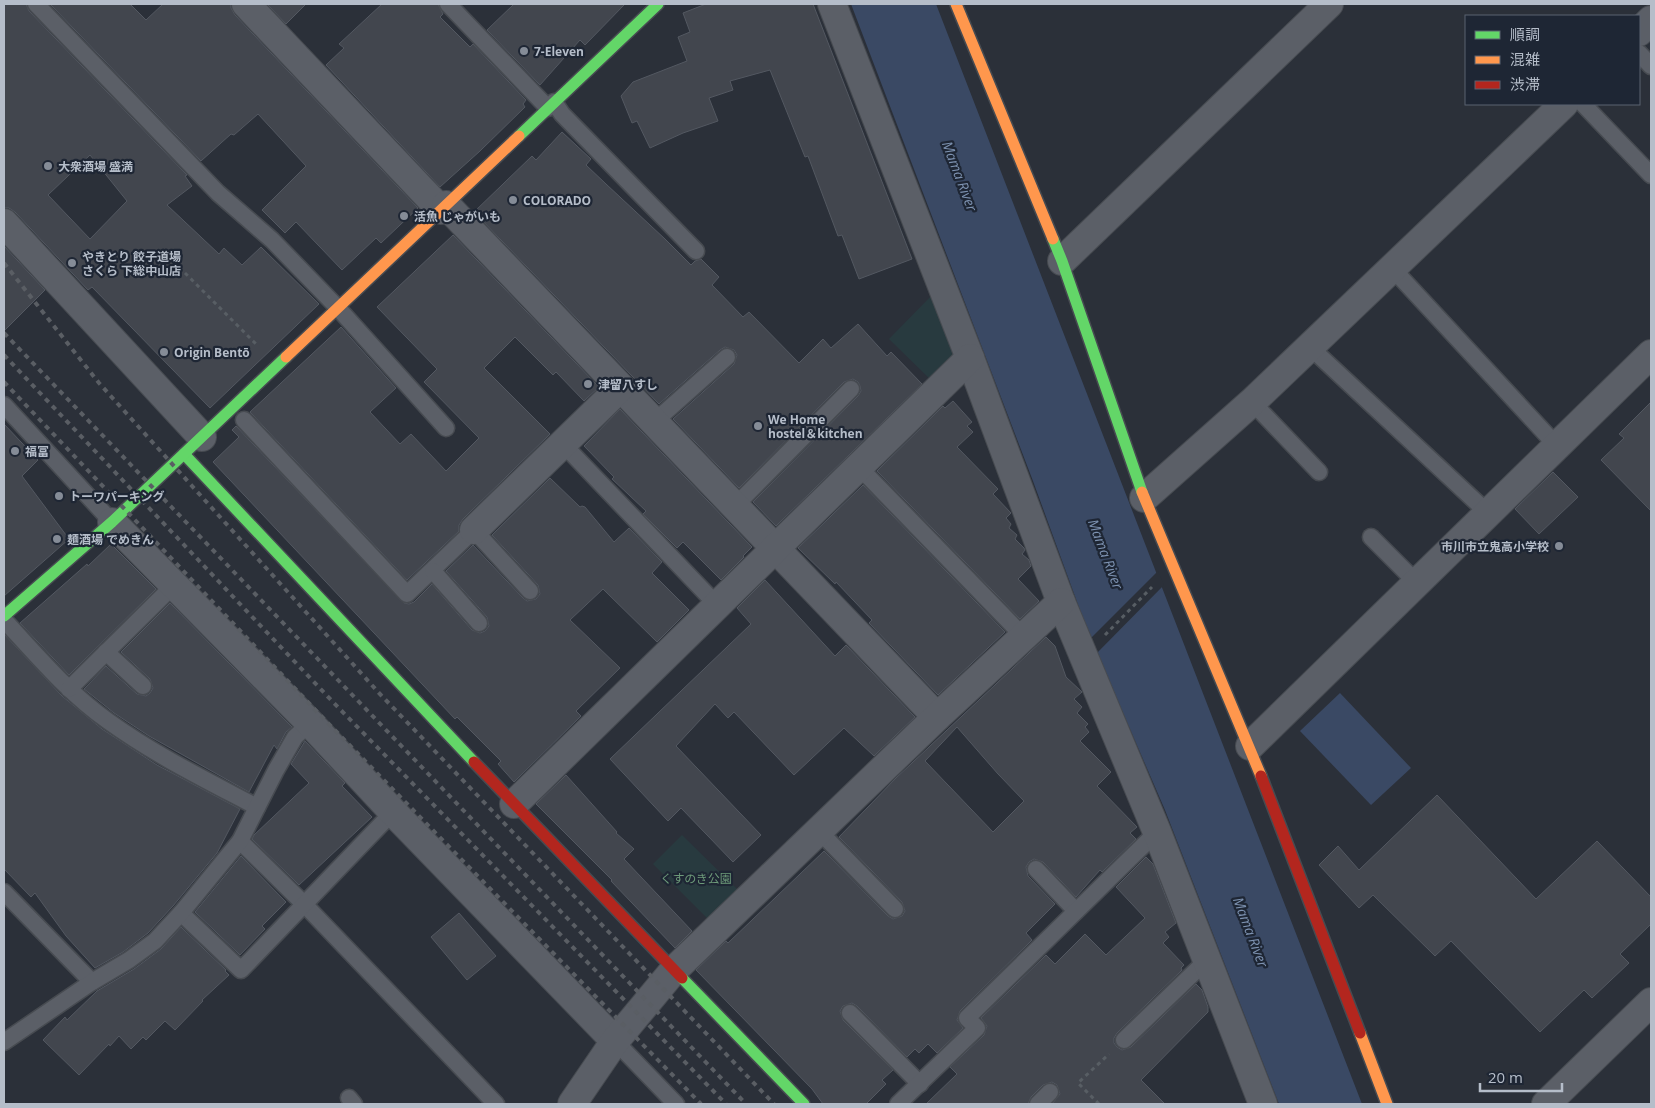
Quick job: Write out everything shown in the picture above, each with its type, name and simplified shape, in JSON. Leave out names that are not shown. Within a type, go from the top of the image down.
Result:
[{"type":"street","points":[[246,4],[654,422],[937,717]]},
{"type":"street","points":[[4,616],[112,522],[658,4]]},
{"type":"street","points":[[832,4],[970,358],[1061,602],[1157,832],[1263,1104]]},
{"type":"street","points":[[956,4],[1062,261],[1144,498],[1250,746],[1387,1104]]},
{"type":"street","points":[[1062,261],[1329,4]]},
{"type":"street","points":[[1640,31],[1651,20]]},
{"type":"street","points":[[1144,498],[1252,402],[1563,105]]},
{"type":"street","points":[[4,223],[193,446],[514,804],[804,1104]]},
{"type":"street","points":[[1250,746],[1651,354]]},
{"type":"street","points":[[514,804],[970,358]]},
{"type":"street","points":[[474,530],[620,388]]},
{"type":"street","points":[[112,522],[310,723],[393,812],[614,1041]]},
{"type":"street","points":[[572,1104],[614,1041],[674,970],[937,717],[1061,602]]},
{"type":"street","points":[[1546,1104],[1651,1002]]},
{"type":"lane","points":[[36,4],[218,193],[272,240],[338,308],[446,428]]},
{"type":"lane","points":[[448,4],[562,114],[696,251]]},
{"type":"lane","points":[[1640,54],[1651,66]]},
{"type":"lane","points":[[1583,105],[1651,175]]},
{"type":"lane","points":[[1392,268],[1556,446]]},
{"type":"lane","points":[[1310,347],[1488,514]]},
{"type":"lane","points":[[654,422],[727,356]]},
{"type":"lane","points":[[734,507],[851,389]]},
{"type":"lane","points":[[1252,402],[1319,472]]},
{"type":"lane","points":[[4,405],[112,522]]},
{"type":"lane","points":[[244,420],[407,594],[474,530],[530,591]]},
{"type":"lane","points":[[563,444],[717,605]]},
{"type":"lane","points":[[859,467],[1023,636]]},
{"type":"lane","points":[[1371,537],[1417,583]]},
{"type":"lane","points":[[433,571],[479,623]]},
{"type":"lane","points":[[69,689],[174,584]]},
{"type":"lane","points":[[4,620],[69,689],[106,720],[153,752],[257,808]]},
{"type":"lane","points":[[106,652],[143,686]]},
{"type":"lane","points":[[4,1042],[155,941],[181,913],[240,841],[296,737],[310,723]]},
{"type":"lane","points":[[181,913],[241,970],[393,812]]},
{"type":"lane","points":[[819,831],[895,908]]},
{"type":"lane","points":[[898,1104],[977,1028],[968,1018],[1157,832]]},
{"type":"lane","points":[[240,841],[305,905],[496,1104]]},
{"type":"lane","points":[[1036,870],[1076,911]]},
{"type":"lane","points":[[4,892],[92,982]]},
{"type":"lane","points":[[1124,1040],[1207,960]]},
{"type":"lane","points":[[850,1013],[920,1084]]},
{"type":"lane","points":[[614,1041],[676,1104]]},
{"type":"lane","points":[[1038,1104],[1050,1092]]},
{"type":"path","points":[[168,256],[277,365]]},
{"type":"path","points":[[1099,641],[1155,584]]},
{"type":"path","points":[[1099,1104],[1078,1083],[1124,1040]]},
{"type":"green space","points":[[936,291],[963,355],[934,383],[889,339]]},
{"type":"green space","name":"くすのき公園","points":[[682,835],[739,891],[710,921],[653,864]]},
{"type":"water","name":"Mama River","points":[[851,4],[936,4],[1362,1104],[1279,1104],[1165,810],[1088,632],[1033,481]]},
{"type":"water","points":[[1340,693],[1411,768],[1371,805],[1300,731]]},
{"type":"pier","points":[[1158,571],[1164,585],[1095,655],[1089,640]]},
{"type":"building","points":[[4,4],[26,4],[29,11],[187,175],[185,176],[192,186],[167,205],[219,254],[224,248],[242,265],[261,247],[319,304],[210,408],[92,287],[88,290],[15,212],[9,208],[4,208]],"holes":[[[90,155],[127,201],[90,239],[48,195]]]},
{"type":"building","points":[[50,4],[130,4],[146,20],[163,4],[231,4],[235,15],[418,208],[381,243],[376,238],[342,270],[296,222],[285,233],[262,210],[306,166],[258,114],[234,135],[231,134],[201,161]]},
{"type":"building","points":[[267,4],[306,4],[286,24]]},
{"type":"building","points":[[382,4],[438,4],[443,14],[440,17],[470,47],[473,44],[526,100],[523,104],[525,107],[440,187],[326,65],[344,48],[339,44]]},
{"type":"building","points":[[514,4],[625,4],[585,45],[580,40],[540,85],[487,30]]},
{"type":"building","points":[[706,4],[813,4],[912,259],[859,279],[842,235],[838,236],[808,156],[805,157],[770,70],[730,81],[733,90],[709,98],[718,121],[683,133],[650,148],[637,121],[632,123],[621,96],[633,82],[687,61],[678,37],[690,32],[683,13]]},
{"type":"building","points":[[562,132],[591,159],[586,165],[691,265],[701,259],[719,277],[712,285],[743,317],[749,312],[799,363],[823,339],[831,348],[858,324],[887,356],[891,352],[922,384],[776,526],[753,502],[858,396],[861,391],[858,382],[853,379],[844,382],[739,488],[673,419],[734,364],[737,355],[734,350],[725,347],[720,350],[659,404],[474,212],[532,156],[536,160]]},
{"type":"building","points":[[453,235],[599,387],[584,401],[556,372],[553,375],[515,337],[484,368],[550,434],[463,519],[459,525],[459,531],[407,580],[250,412],[341,327],[396,388],[370,412],[400,444],[411,434],[446,471],[479,438],[424,382],[437,369],[377,307]]},
{"type":"building","points":[[4,246],[45,290],[4,331]]},
{"type":"building","points":[[953,401],[972,422],[967,426],[973,432],[957,447],[998,489],[993,494],[1011,513],[1006,518],[1011,524],[1009,528],[1017,535],[1015,539],[1024,548],[1025,550],[1022,554],[1029,560],[1031,566],[1018,579],[1039,601],[1020,619],[877,471],[943,406],[945,408]]},
{"type":"building","points":[[1651,402],[1651,511],[1601,460],[1624,438],[1619,434]]},
{"type":"building","points":[[620,409],[752,547],[721,580],[683,542],[677,548],[643,514],[646,511],[612,479],[614,477],[584,446]]},
{"type":"building","points":[[4,424],[38,460],[22,476],[69,539],[4,596]]},
{"type":"building","points":[[236,426],[404,603],[414,602],[432,584],[472,630],[480,633],[485,631],[489,626],[487,617],[446,571],[473,545],[523,598],[527,601],[536,599],[540,594],[538,585],[492,535],[550,478],[580,507],[585,507],[614,542],[629,528],[662,562],[652,573],[689,610],[657,642],[603,589],[570,620],[620,668],[576,711],[581,716],[514,782],[498,764],[501,761],[457,717],[455,719],[213,462],[239,437],[232,430]]},
{"type":"building","points":[[1553,472],[1578,497],[1539,534],[1515,509]]},
{"type":"building","points":[[863,485],[1005,632],[938,695],[869,623],[872,620],[836,582],[835,584],[798,548]]},
{"type":"building","points":[[111,544],[156,589],[69,675],[20,623],[87,564],[88,566]]},
{"type":"building","points":[[765,580],[835,656],[846,645],[915,717],[874,756],[844,728],[794,775],[734,712],[728,718],[715,704],[676,746],[761,835],[733,862],[681,808],[668,821],[610,759],[751,624],[737,608]]},
{"type":"building","points":[[170,603],[292,727],[286,732],[277,749],[274,745],[249,792],[149,736],[114,713],[84,689],[106,666],[137,694],[146,696],[150,693],[153,688],[150,679],[121,652]]},
{"type":"building","points":[[4,634],[62,696],[102,729],[157,765],[240,809],[217,853],[173,906],[148,933],[123,952],[95,968],[66,936],[35,893],[31,897],[4,869]]},
{"type":"building","points":[[1046,637],[1055,646],[1066,677],[1082,692],[1074,699],[1082,707],[1077,713],[1088,724],[1085,727],[1089,732],[1080,741],[1111,772],[1097,786],[1137,827],[1130,833],[1136,839],[1102,872],[1100,870],[1076,897],[1043,862],[1034,859],[1029,862],[1026,867],[1028,876],[1055,904],[1026,933],[1032,940],[960,1011],[957,1020],[963,1028],[937,1053],[928,1044],[919,1053],[915,1049],[907,1057],[857,1006],[852,1003],[843,1006],[840,1011],[843,1020],[893,1070],[882,1080],[886,1084],[866,1104],[823,1104],[812,1089],[696,970],[726,941],[728,943],[824,851],[888,916],[893,919],[902,916],[905,911],[902,902],[839,837],[896,778]],"holes":[[[957,727],[1024,801],[993,832],[925,761]]]},
{"type":"building","points":[[305,741],[345,783],[342,786],[372,817],[299,885],[252,839],[309,783],[291,764]]},
{"type":"building","points":[[566,775],[616,833],[634,849],[624,859],[692,931],[675,948],[612,880],[536,804]]},
{"type":"building","points":[[1437,795],[1536,899],[1597,841],[1651,897],[1651,924],[1620,954],[1629,963],[1592,998],[1584,990],[1540,1032],[1451,941],[1435,956],[1373,895],[1359,908],[1319,865],[1338,846],[1359,870]]},
{"type":"building","points":[[241,856],[286,902],[262,926],[265,929],[240,955],[195,912]]},
{"type":"building","points":[[1146,857],[1153,864],[1176,923],[1165,932],[1169,937],[1163,943],[1184,965],[1181,968],[1182,970],[1117,1033],[1114,1043],[1122,1050],[1131,1047],[1196,984],[1202,990],[1208,1007],[1208,1012],[1141,1080],[1165,1104],[1052,1104],[1060,1094],[1057,1085],[1052,1082],[1043,1085],[1031,1097],[1028,1104],[926,1104],[957,1074],[950,1067],[984,1035],[987,1026],[981,1018],[1046,955],[1055,964],[1085,934],[1106,955],[1145,918],[1116,887]]},
{"type":"building","points":[[459,913],[496,956],[467,980],[431,937]]},
{"type":"building","points":[[181,927],[229,975],[202,1000],[175,1030],[165,1021],[146,1040],[143,1037],[131,1049],[119,1036],[79,1075],[43,1040],[65,1017],[67,1020],[97,991],[134,969],[161,949]]},
{"type":"railway","points":[[4,263],[99,383],[379,693],[774,1104]]},
{"type":"railway","points":[[4,333],[746,1104]]},
{"type":"railway","points":[[4,355],[331,700],[726,1104]]},
{"type":"railway","points":[[4,382],[322,717],[701,1104]]},
{"type":"traffic: fast","points":[[519,136],[658,4]]},
{"type":"traffic: fast","points":[[1053,239],[1142,492]]},
{"type":"traffic: fast","points":[[4,616],[112,522],[286,357]]},
{"type":"traffic: fast","points":[[184,454],[474,762]]},
{"type":"traffic: fast","points":[[682,978],[804,1104]]},
{"type":"traffic: slow","points":[[956,4],[1053,239]]},
{"type":"traffic: slow","points":[[286,357],[519,136]]},
{"type":"traffic: slow","points":[[1142,492],[1261,776]]},
{"type":"traffic: slow","points":[[1360,1033],[1387,1104]]},
{"type":"traffic: jam","points":[[474,762],[682,978]]},
{"type":"traffic: jam","points":[[1261,776],[1360,1033]]},
{"type":"place","name":"7-Eleven","points":[[524,51]]},
{"type":"place","name":"大衆酒場 盛満","points":[[48,166]]},
{"type":"place","name":"COLORADO","points":[[513,200]]},
{"type":"place","name":"活魚 じゃがいも","points":[[404,216]]},
{"type":"place","name":"やきとり 餃子道場 さくら 下総中山店","points":[[72,263]]},
{"type":"place","name":"Origin Bentō","points":[[164,352]]},
{"type":"place","name":"津留八すし","points":[[588,384]]},
{"type":"place","name":"We Home hostel＆kitchen","points":[[758,426]]},
{"type":"place","name":"福冨","points":[[15,451]]},
{"type":"place","name":"トーワパーキング","points":[[59,496]]},
{"type":"place","name":"麺酒場 でめきん","points":[[57,539]]},
{"type":"place","name":"市川市立鬼高小学校","points":[[1559,546]]}]
